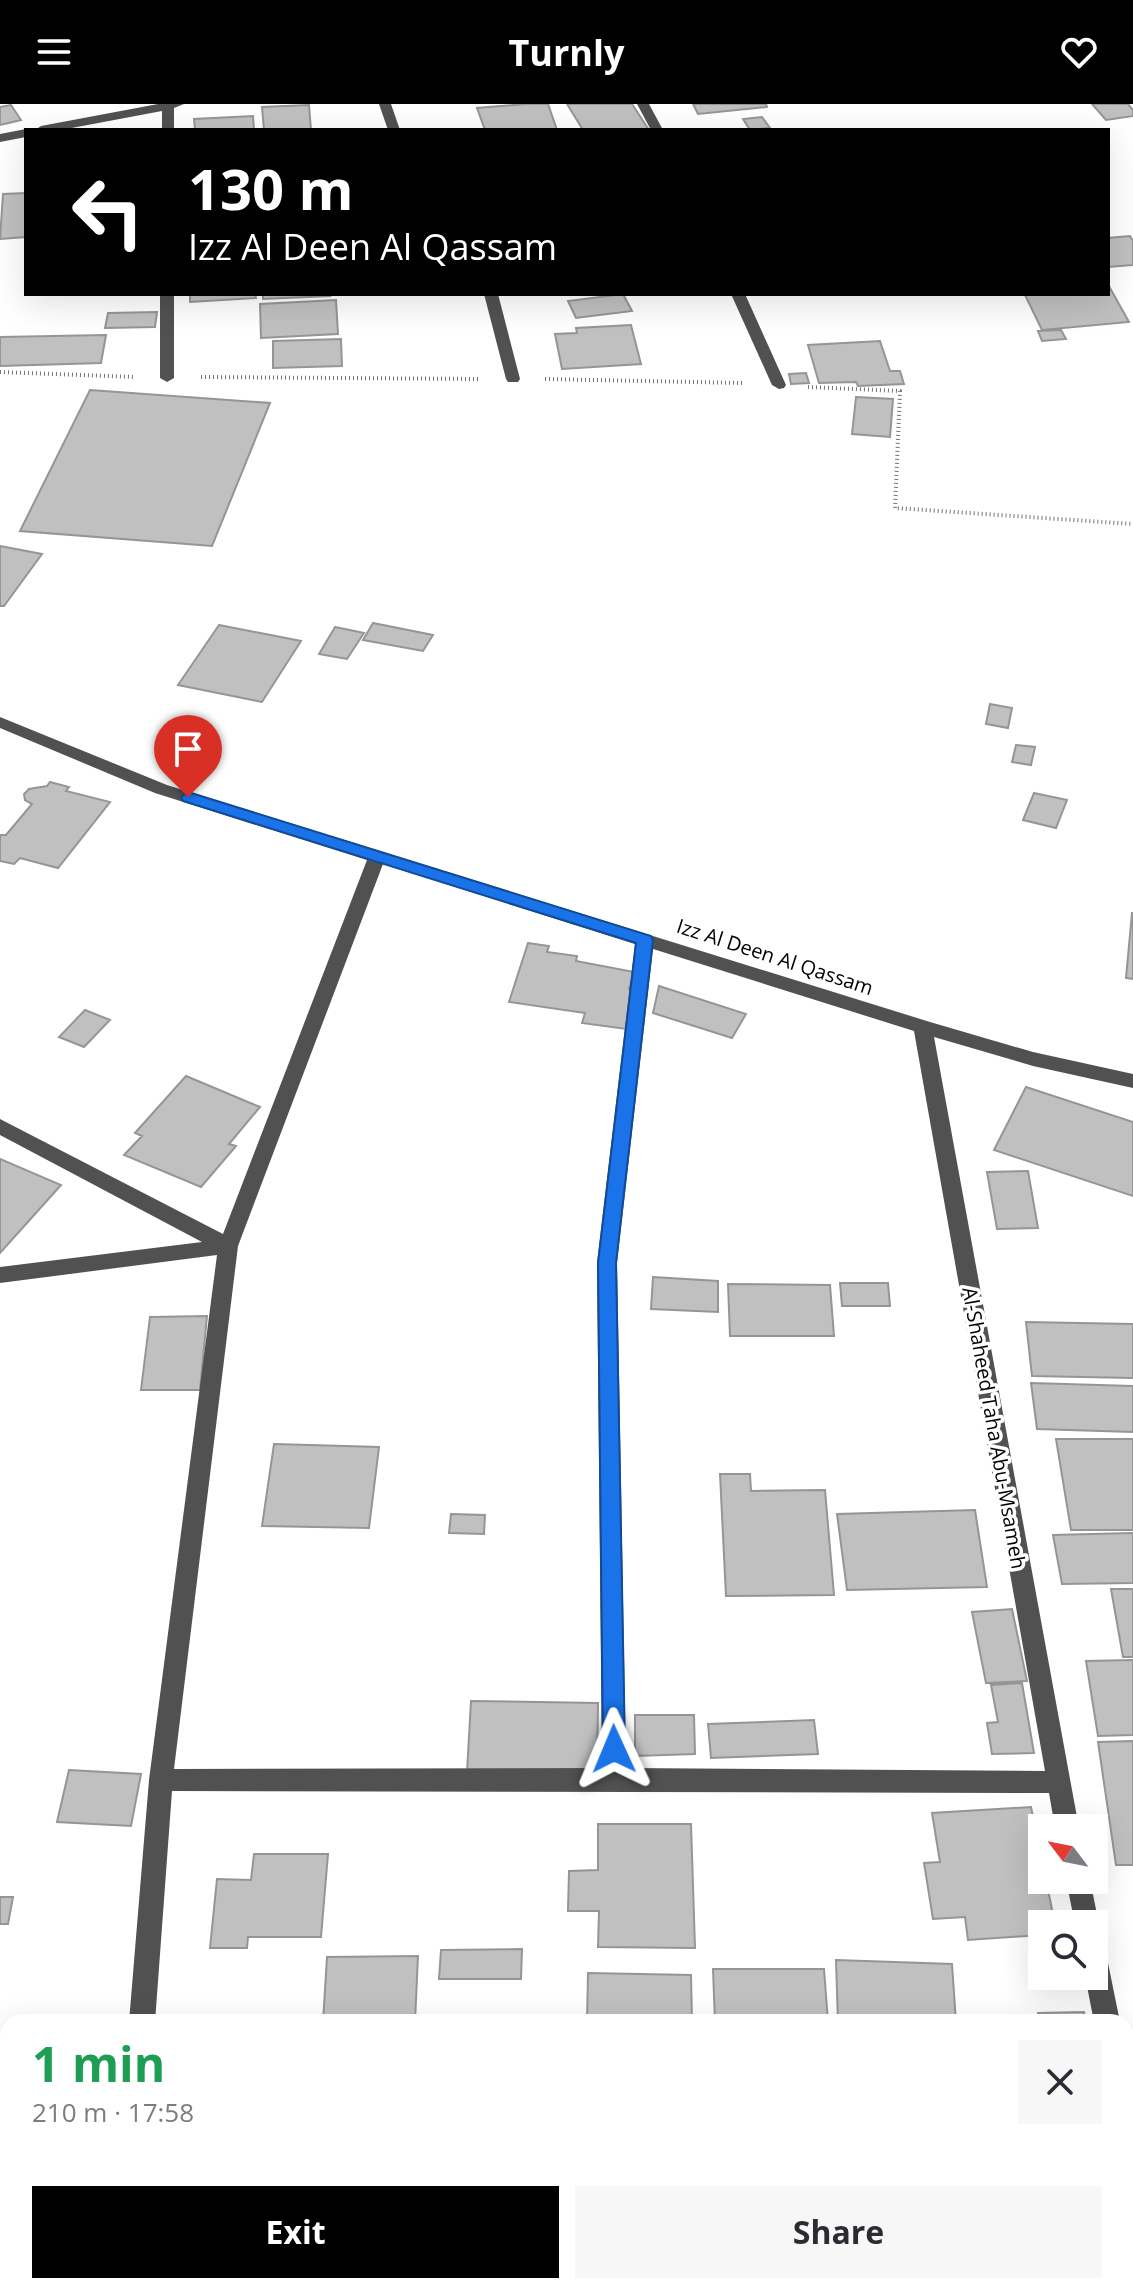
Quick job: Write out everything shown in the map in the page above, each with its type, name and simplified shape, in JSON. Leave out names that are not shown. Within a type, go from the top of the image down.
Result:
[{"type":"street","points":[[385,104],[393,128]]},
{"type":"street","points":[[643,104],[656,128]]},
{"type":"street","points":[[52,128],[173,105],[168,128]]},
{"type":"street","points":[[0,138],[24,133]]},
{"type":"street","points":[[167,296],[167,378]]},
{"type":"street","points":[[492,296],[513,379]]},
{"type":"street","points":[[739,296],[779,385]]},
{"type":"street","name":"Izz Al Deen Al Qassam","points":[[0,722],[161,789],[923,1027],[1033,1059],[1133,1081]]},
{"type":"street","points":[[143,2014],[161,1780],[228,1246],[378,855]]},
{"type":"street","points":[[614,1779],[607,1263],[645,940]]},
{"type":"street","name":"Al-Shaheed Taha Abu-Msameh","points":[[923,1027],[1064,1814]]},
{"type":"street","points":[[0,1126],[228,1246]]},
{"type":"street","points":[[0,1275],[228,1246]]},
{"type":"street","points":[[161,1780],[1058,1782]]},
{"type":"street","points":[[1100,1990],[1105,2014]]},
{"type":"path","points":[[0,372],[167,378],[660,380],[900,391],[895,508],[1133,524]]},
{"type":"building","points":[[548,104],[556,128],[484,128],[477,108]]},
{"type":"building","points":[[567,104],[632,104],[648,128],[582,128]]},
{"type":"building","points":[[693,104],[766,104],[767,107],[698,114]]},
{"type":"building","points":[[1092,104],[1128,104],[1133,116],[1106,120]]},
{"type":"building","points":[[11,105],[21,120],[0,125],[0,107]]},
{"type":"building","points":[[309,105],[311,128],[264,128],[262,107]]},
{"type":"building","points":[[253,116],[254,128],[195,128],[194,119]]},
{"type":"building","points":[[762,117],[770,128],[749,128],[743,119]]},
{"type":"building","points":[[24,193],[24,237],[0,239],[3,194]]},
{"type":"building","points":[[1130,236],[1133,241],[1133,265],[1110,267],[1110,238]]},
{"type":"building","points":[[1110,288],[1129,322],[1042,330],[1025,296],[1110,296]]},
{"type":"building","points":[[190,296],[256,298],[190,302]]},
{"type":"building","points":[[263,296],[330,296],[263,299]]},
{"type":"building","points":[[624,296],[632,311],[576,318],[568,301]]},
{"type":"building","points":[[336,300],[338,334],[261,338],[260,304]]},
{"type":"building","points":[[157,312],[155,327],[105,328],[108,313]]},
{"type":"building","points":[[631,325],[641,364],[562,369],[555,334],[577,333],[576,328]]},
{"type":"building","points":[[1061,330],[1066,339],[1042,341],[1038,331]]},
{"type":"building","points":[[106,335],[101,363],[0,366],[0,337]]},
{"type":"building","points":[[341,339],[342,366],[273,368],[273,341]]},
{"type":"building","points":[[880,341],[890,371],[900,371],[904,384],[858,386],[856,382],[819,383],[808,345]]},
{"type":"building","points":[[806,373],[809,383],[791,384],[789,374]]},
{"type":"building","points":[[90,390],[270,403],[212,546],[20,531]]},
{"type":"building","points":[[856,397],[893,399],[890,437],[852,434]]},
{"type":"building","points":[[0,546],[42,554],[4,606],[0,606]]},
{"type":"building","points":[[373,623],[433,635],[423,651],[363,640]]},
{"type":"building","points":[[219,625],[301,641],[262,702],[178,685]]},
{"type":"building","points":[[335,627],[364,633],[347,659],[319,654]]},
{"type":"building","points":[[990,704],[1012,708],[1008,728],[986,724]]},
{"type":"building","points":[[1016,745],[1035,747],[1031,765],[1012,762]]},
{"type":"building","points":[[50,782],[69,787],[66,791],[110,802],[58,868],[20,858],[14,864],[0,861],[0,835],[6,835],[32,804],[25,800],[24,794],[29,789],[47,786]]},
{"type":"building","points":[[1034,793],[1067,800],[1056,828],[1023,820]]},
{"type":"building","points":[[1133,913],[1133,979],[1126,978]]},
{"type":"building","points":[[528,943],[549,946],[547,952],[577,956],[576,961],[634,972],[629,989],[636,991],[626,1029],[582,1023],[585,1013],[509,1002]]},
{"type":"building","points":[[659,986],[746,1014],[732,1038],[653,1013]]},
{"type":"building","points":[[85,1010],[110,1020],[84,1047],[59,1037]]},
{"type":"building","points":[[186,1076],[260,1107],[229,1144],[236,1146],[201,1187],[124,1155],[142,1136],[135,1133]]},
{"type":"building","points":[[1026,1087],[1133,1122],[1133,1196],[994,1150]]},
{"type":"building","points":[[0,1159],[61,1185],[0,1253]]},
{"type":"building","points":[[1028,1171],[1038,1228],[997,1229],[987,1172]]},
{"type":"building","points":[[653,1277],[718,1281],[718,1312],[651,1309]]},
{"type":"building","points":[[840,1283],[888,1283],[890,1306],[842,1306]]},
{"type":"building","points":[[728,1284],[830,1285],[834,1336],[730,1336]]},
{"type":"building","points":[[207,1316],[200,1390],[141,1390],[150,1317]]},
{"type":"building","points":[[1026,1322],[1133,1324],[1133,1378],[1032,1376]]},
{"type":"building","points":[[1031,1383],[1133,1386],[1133,1432],[1037,1429]]},
{"type":"building","points":[[1056,1439],[1133,1439],[1133,1530],[1071,1530]]},
{"type":"building","points":[[274,1444],[379,1447],[369,1528],[262,1526]]},
{"type":"building","points":[[720,1474],[750,1474],[751,1491],[825,1490],[834,1595],[726,1596]]},
{"type":"building","points":[[975,1510],[987,1587],[847,1590],[837,1514]]},
{"type":"building","points":[[451,1514],[485,1515],[484,1534],[449,1533]]},
{"type":"building","points":[[1133,1533],[1133,1583],[1062,1584],[1053,1535]]},
{"type":"building","points":[[1111,1589],[1133,1589],[1133,1657],[1123,1657]]},
{"type":"building","points":[[1012,1609],[1027,1681],[986,1683],[972,1612]]},
{"type":"building","points":[[1133,1660],[1133,1735],[1098,1736],[1086,1661]]},
{"type":"building","points":[[1022,1683],[1034,1753],[992,1754],[987,1723],[998,1722],[991,1685]]},
{"type":"building","points":[[471,1701],[598,1703],[597,1774],[467,1772]]},
{"type":"building","points":[[635,1715],[694,1715],[695,1754],[635,1756]]},
{"type":"building","points":[[814,1720],[818,1754],[711,1758],[708,1724]]},
{"type":"building","points":[[1133,1741],[1133,1865],[1116,1865],[1098,1742]]},
{"type":"building","points":[[69,1770],[141,1774],[131,1826],[57,1822]]},
{"type":"building","points":[[1031,1807],[1032,1814],[1028,1814],[1028,1894],[1049,1894],[1052,1910],[1028,1910],[1028,1936],[968,1940],[965,1917],[933,1919],[924,1863],[940,1862],[932,1813]]},
{"type":"building","points":[[598,1824],[691,1824],[695,1948],[598,1947],[599,1911],[568,1911],[569,1871],[598,1870]]},
{"type":"building","points":[[254,1854],[328,1854],[321,1937],[248,1937],[247,1948],[210,1948],[217,1879],[251,1880]]},
{"type":"building","points":[[0,1897],[13,1897],[8,1924],[0,1924]]},
{"type":"building","points":[[522,1949],[521,1979],[439,1979],[441,1950]]},
{"type":"building","points":[[418,1956],[415,2014],[323,2014],[327,1957]]},
{"type":"building","points":[[836,1960],[952,1964],[955,2014],[838,2014]]},
{"type":"building","points":[[713,1969],[824,1969],[827,2014],[715,2014]]},
{"type":"building","points":[[588,1973],[691,1975],[692,2014],[587,2014]]},
{"type":"building","points":[[1084,2012],[1084,2014],[1038,2014]]},
{"type":"route","points":[[188,797],[645,940],[607,1263],[614,1749]]}]
